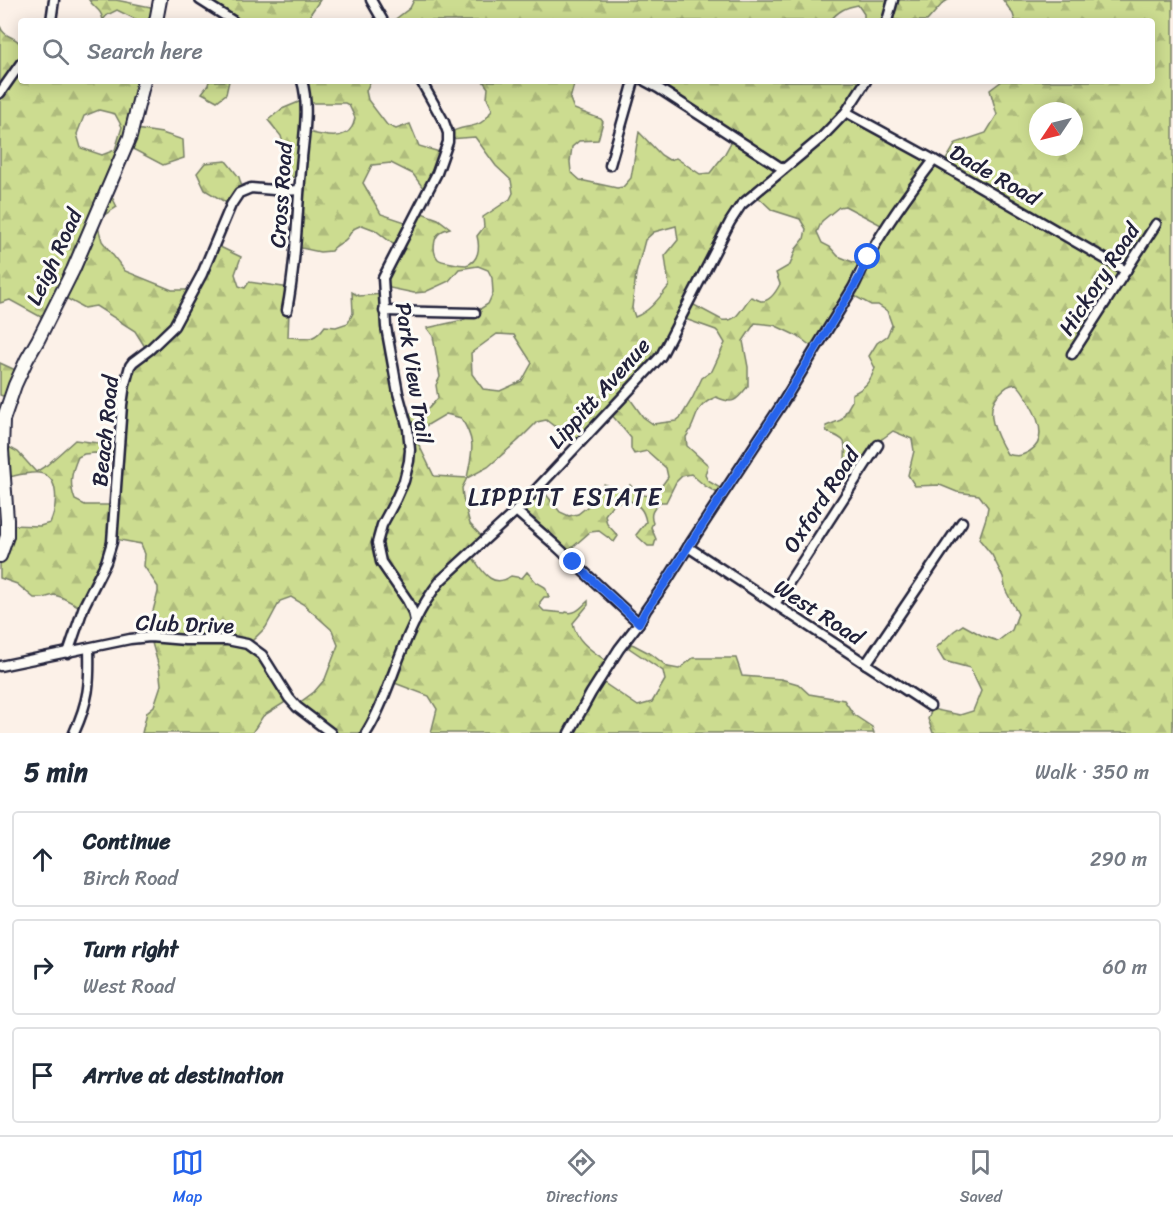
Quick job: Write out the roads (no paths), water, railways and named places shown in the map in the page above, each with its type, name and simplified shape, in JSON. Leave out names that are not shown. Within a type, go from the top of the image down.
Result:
[{"type":"street","points":[[51,18],[54,0]]},
{"type":"street","points":[[157,18],[160,0]]},
{"type":"street","points":[[200,0],[227,18]]},
{"type":"street","points":[[371,0],[382,18]]},
{"type":"street","points":[[888,18],[893,0]]},
{"type":"street","points":[[0,93],[18,67]]},
{"type":"street","name":"Leigh Road","points":[[0,556],[7,536],[2,450],[3,420],[15,385],[73,270],[130,137],[143,84]]},
{"type":"street","name":"Cross Road","points":[[287,310],[295,263],[299,218],[305,107],[302,84]]},
{"type":"street","name":"Park View Trail","points":[[415,621],[414,612],[408,600],[381,562],[377,543],[382,525],[404,481],[410,450],[408,429],[398,393],[386,327],[383,278],[437,173],[448,142],[444,122],[424,84]]},
{"type":"street","points":[[610,165],[633,84]]},
{"type":"street","points":[[651,84],[783,170]]},
{"type":"street","name":"Lippitt Avenue","points":[[366,733],[377,714],[400,653],[432,591],[516,511],[661,356],[741,205],[821,138],[846,112],[864,84]]},
{"type":"street","name":"Dade Road","points":[[846,112],[1126,271]]},
{"type":"street","points":[[569,733],[596,684],[639,623],[780,407],[853,288],[880,237],[934,160]]},
{"type":"street","name":"Beach Road","points":[[68,653],[84,606],[106,562],[112,542],[122,405],[130,366],[174,326],[202,274],[231,205],[239,193],[250,188],[299,190]]},
{"type":"street","name":"Hickory Road","points":[[1072,354],[1156,224]]},
{"type":"street","points":[[384,311],[475,313]]},
{"type":"street","name":"Oxford Road","points":[[775,604],[878,445]]},
{"type":"street","points":[[516,511],[639,623]]},
{"type":"street","points":[[866,664],[962,522]]},
{"type":"street","name":"West Road","points":[[688,547],[930,706]]},
{"type":"street","name":"Club Drive","points":[[0,666],[130,639],[150,637],[226,640],[247,644],[262,655],[297,707],[331,733]]},
{"type":"street","points":[[74,733],[87,697],[90,679],[89,648]]},
{"type":"district","name":"LIPPITT ESTATE","points":[[565,497]]}]
